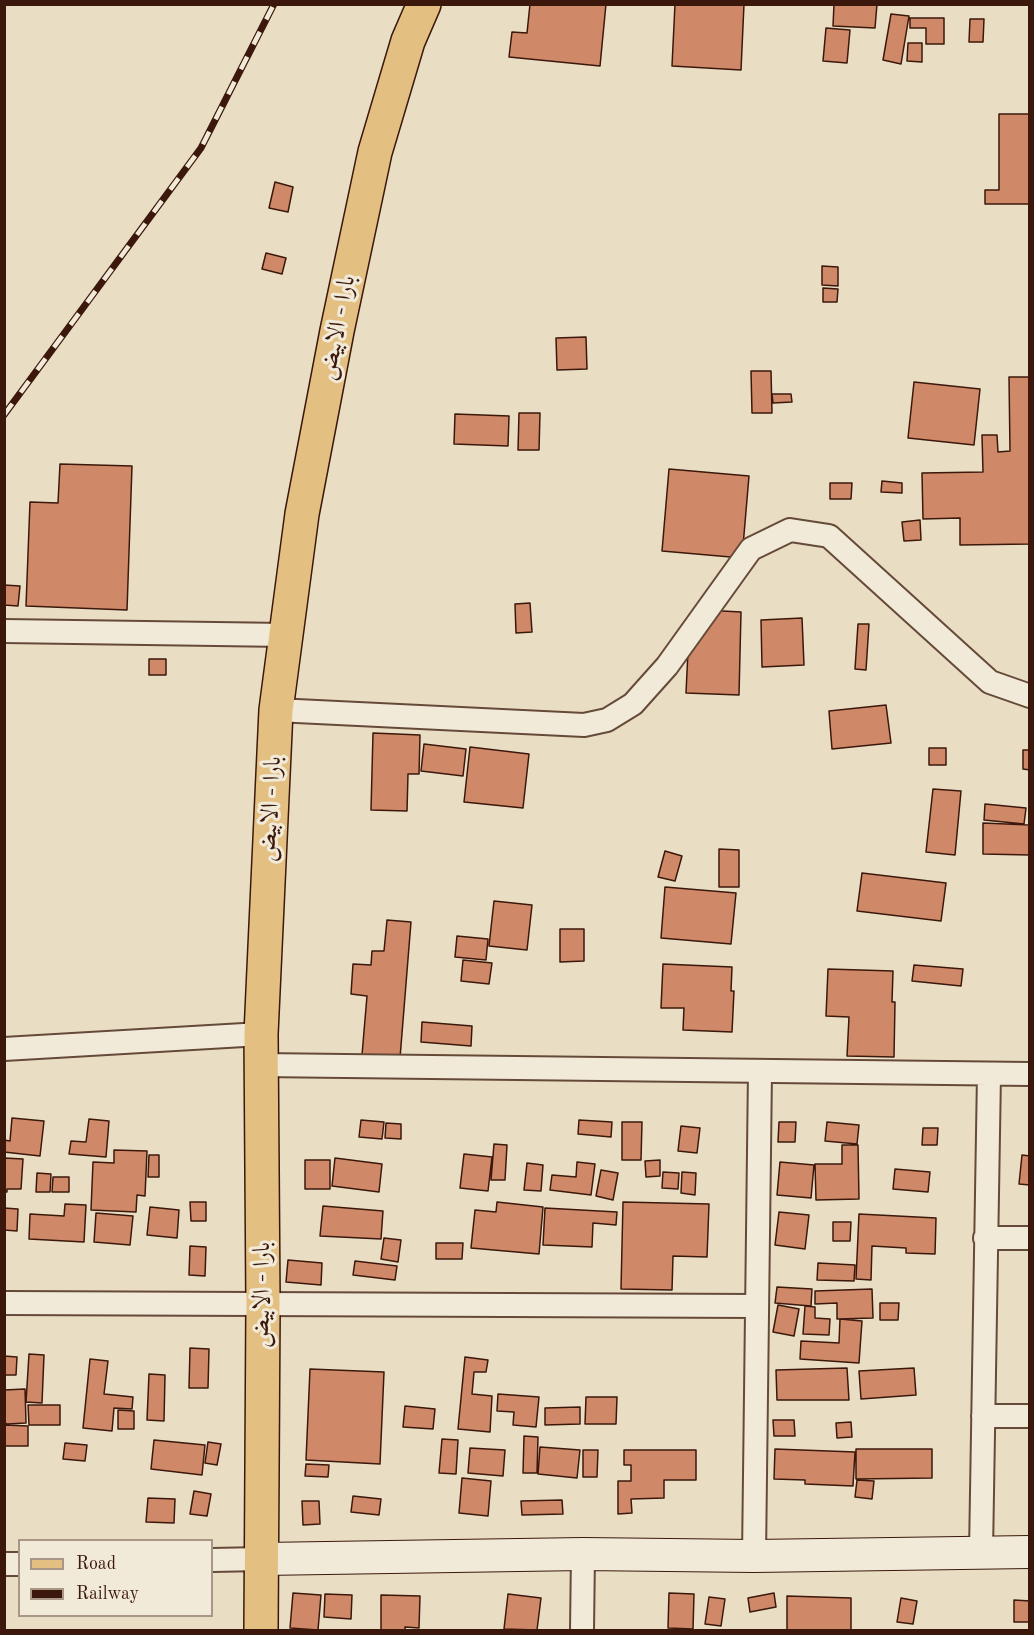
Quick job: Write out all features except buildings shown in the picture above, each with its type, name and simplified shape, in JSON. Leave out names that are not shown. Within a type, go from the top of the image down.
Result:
[{"type":"main road","name":"بارا - الابيض","points":[[261,1630],[263,1305],[260,1050],[276,710],[302,514],[337,331],[375,152],[408,41],[424,4]]},
{"type":"main road","points":[[262,1559],[583,1554],[754,1556],[1029,1552]]},
{"type":"street","points":[[276,710],[584,725],[606,720],[633,704],[667,666],[751,549],[790,530],[829,536],[990,682],[1029,696]]},
{"type":"street","points":[[4,631],[286,635]]},
{"type":"street","points":[[4,1049],[260,1050],[760,1071],[1029,1074]]},
{"type":"street","points":[[754,1556],[760,1071]]},
{"type":"street","points":[[981,1552],[989,1074]]},
{"type":"street","points":[[985,1238],[1029,1238]]},
{"type":"street","points":[[4,1303],[757,1306]]},
{"type":"street","points":[[983,1416],[1029,1416]]},
{"type":"street","points":[[582,1630],[583,1554]]},
{"type":"street","points":[[213,1560],[262,1559]]},
{"type":"railway","points":[[4,415],[201,148],[274,4]]}]
